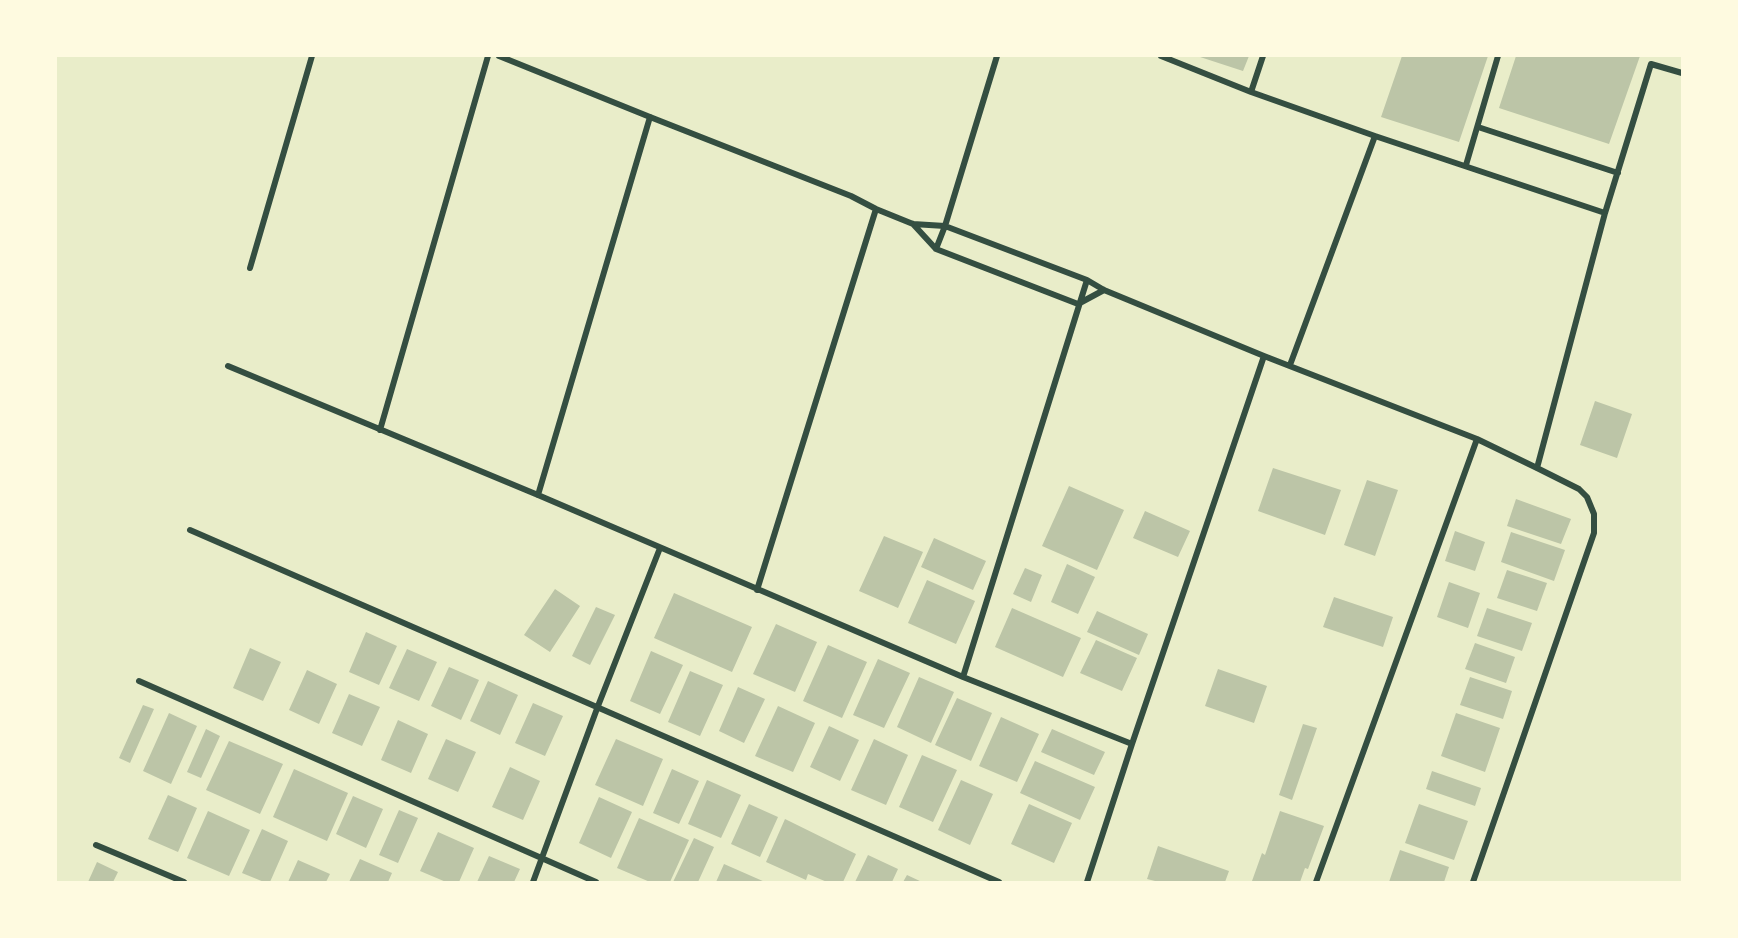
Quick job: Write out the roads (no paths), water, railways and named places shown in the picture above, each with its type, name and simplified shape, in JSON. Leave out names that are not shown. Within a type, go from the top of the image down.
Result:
[{"type":"street","points":[[250,268],[312,56]]},
{"type":"street","points":[[380,430],[488,56]]},
{"type":"street","points":[[500,56],[851,196],[914,224],[945,226],[1087,280],[1104,290],[1264,356],[1477,439],[1579,489],[1587,497],[1594,514],[1594,533],[1473,882]]},
{"type":"street","points":[[936,249],[998,56]]},
{"type":"street","points":[[1161,56],[1251,92],[1375,136],[1605,213]]},
{"type":"street","points":[[1251,92],[1263,56]]},
{"type":"street","points":[[1466,165],[1498,56]]},
{"type":"street","points":[[1537,468],[1605,213],[1654,56]]},
{"type":"street","points":[[1652,64],[1683,73]]},
{"type":"street","points":[[538,495],[650,117]]},
{"type":"street","points":[[1478,127],[1618,173]]},
{"type":"street","points":[[1290,365],[1375,136]]},
{"type":"street","points":[[757,590],[876,209]]},
{"type":"street","points":[[914,224],[936,249],[1078,303],[1104,290]]},
{"type":"street","points":[[963,677],[1087,280]]},
{"type":"street","points":[[1087,882],[1264,356]]},
{"type":"street","points":[[228,366],[538,495],[963,677],[1132,744]]},
{"type":"street","points":[[1316,882],[1477,439]]},
{"type":"street","points":[[190,530],[999,882]]},
{"type":"street","points":[[533,882],[660,548]]},
{"type":"street","points":[[139,681],[596,882]]},
{"type":"street","points":[[96,845],[184,882]]}]
